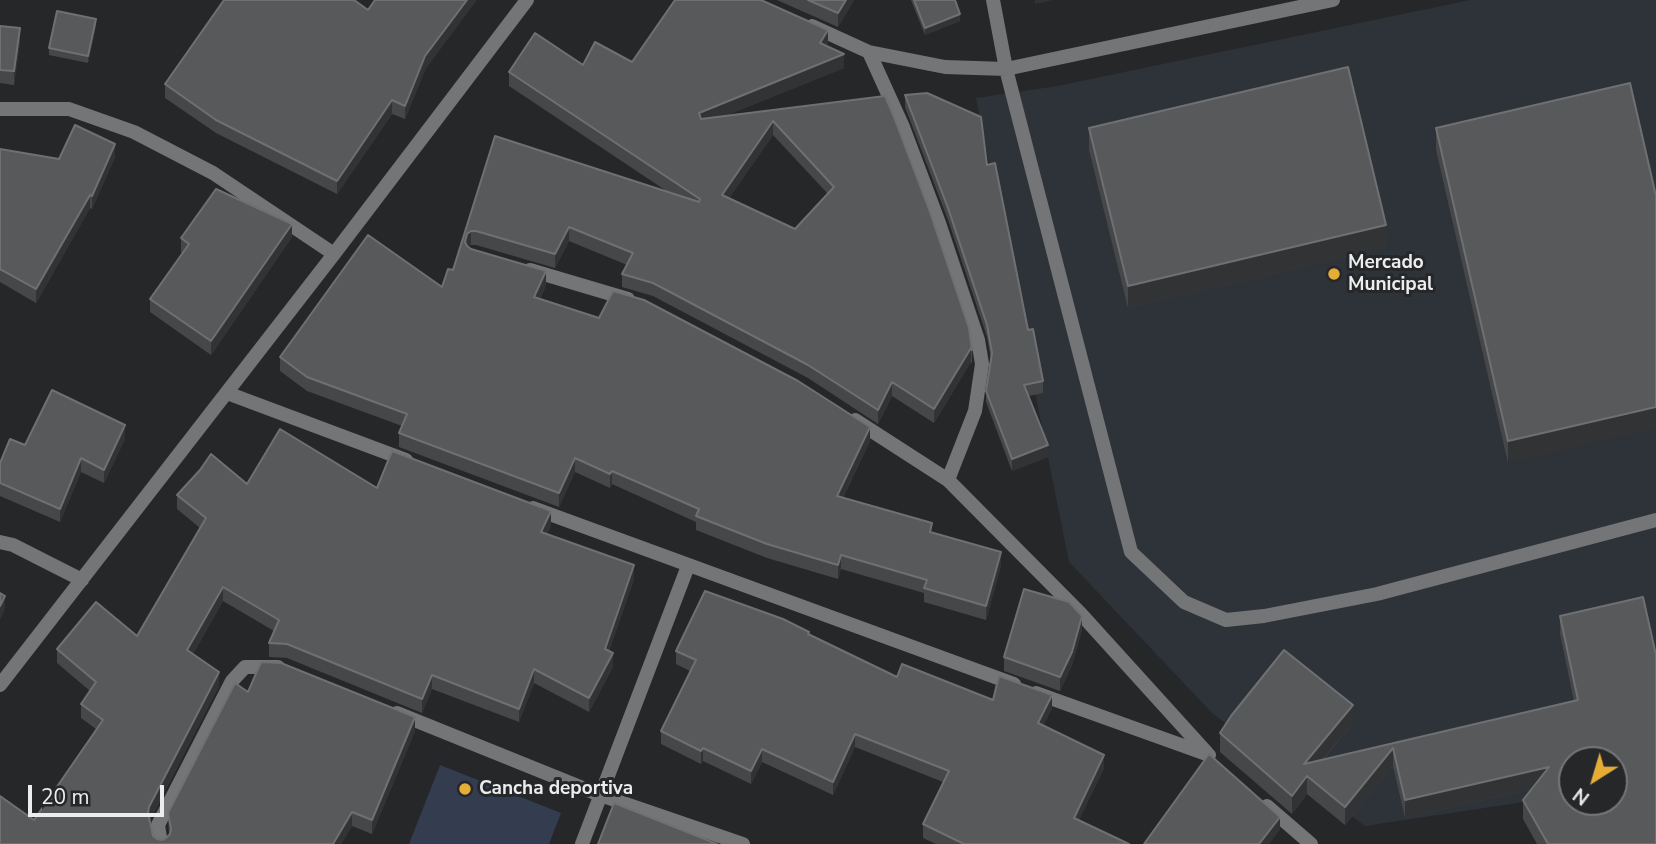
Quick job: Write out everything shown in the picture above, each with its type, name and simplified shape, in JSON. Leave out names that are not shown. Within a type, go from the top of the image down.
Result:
[{"type":"street","points":[[0,685],[527,0]]},
{"type":"street","points":[[993,0],[1006,69],[1131,552],[1184,602],[1226,620],[1264,616],[1377,594],[1656,520]]},
{"type":"street","points":[[799,21],[869,52],[945,67],[1006,69],[1333,0]]},
{"type":"street","points":[[869,52],[902,127],[939,223],[978,340],[982,364],[975,411],[948,480]]},
{"type":"street","points":[[0,109],[69,109],[134,132],[213,173],[334,254]]},
{"type":"street","points":[[514,266],[648,305]]},
{"type":"street","points":[[227,393],[419,465]]},
{"type":"street","points":[[521,503],[1214,760],[1081,614],[948,480],[848,416]]},
{"type":"street","points":[[0,542],[13,545],[82,580]]},
{"type":"street","points":[[582,844],[688,566]]},
{"type":"street","points":[[161,844],[158,825],[232,681],[245,667],[283,667],[296,672]]},
{"type":"street","points":[[384,708],[600,795],[743,844]]},
{"type":"street","points":[[1260,800],[1311,844]]},
{"type":"shaded area","name":"Mercado Municipal","points":[[1470,0],[1656,0],[1656,790],[1628,770],[1628,746],[1558,746],[1558,776],[1538,800],[1365,826],[1213,714],[1069,562],[976,98],[1057,86]]},
{"type":"shaded area","name":"Cancha deportiva","points":[[440,765],[561,813],[549,844],[409,844]]},
{"type":"building","points":[[224,0],[354,0],[368,10],[375,0],[467,0],[425,56],[405,106],[392,100],[337,181],[216,120],[165,84]]},
{"type":"building","points":[[675,0],[761,0],[828,30],[820,43],[844,54],[699,113],[701,119],[885,96],[930,212],[969,328],[972,350],[971,348],[934,409],[892,382],[878,410],[808,365],[653,283],[622,274],[633,253],[569,227],[555,254],[476,231],[467,234],[467,246],[546,271],[534,297],[599,318],[613,291],[644,300],[798,381],[870,427],[837,496],[932,523],[930,532],[1001,552],[986,606],[924,588],[927,580],[841,555],[838,565],[767,544],[696,516],[699,509],[575,458],[559,493],[399,433],[407,414],[307,377],[280,357],[368,235],[442,287],[448,269],[453,270],[495,136],[699,202],[700,199],[509,72],[535,33],[583,65],[595,42],[632,62]],"holes":[[[773,121],[834,187],[795,229],[722,195]]]},
{"type":"building","points":[[808,0],[846,0],[838,13]]},
{"type":"building","points":[[914,0],[955,0],[960,14],[925,28]]},
{"type":"building","points":[[57,11],[96,19],[88,56],[49,48]]},
{"type":"building","points":[[0,26],[20,28],[14,71],[0,70]]},
{"type":"building","points":[[1348,67],[1386,225],[1128,286],[1089,128]]},
{"type":"building","points":[[1630,83],[1656,196],[1656,407],[1508,441],[1436,128]]},
{"type":"building","points":[[927,93],[981,117],[987,165],[995,163],[1028,330],[1033,329],[1043,381],[1024,385],[1048,445],[1012,459],[986,391],[992,353],[987,325],[948,208],[905,95]]},
{"type":"building","points":[[75,125],[115,144],[92,196],[90,195],[36,289],[0,269],[0,149],[59,159]]},
{"type":"building","points":[[216,189],[292,224],[211,341],[150,299],[189,244],[181,238]]},
{"type":"building","points":[[52,390],[125,425],[104,470],[81,458],[60,509],[0,483],[0,463],[10,439],[25,445]]},
{"type":"building","points":[[280,429],[377,488],[392,451],[551,511],[541,532],[634,565],[605,649],[613,653],[589,698],[534,669],[519,709],[432,675],[422,699],[287,644],[269,643],[279,620],[223,587],[187,650],[219,672],[149,807],[153,836],[162,840],[170,834],[168,813],[235,683],[248,692],[261,662],[281,663],[415,717],[372,820],[352,812],[333,844],[0,844],[0,796],[34,820],[103,720],[81,704],[96,682],[57,649],[96,602],[137,636],[206,518],[177,495],[211,454],[247,484]]},
{"type":"building","points":[[1024,589],[1069,602],[1082,616],[1072,652],[1060,677],[1004,657]]},
{"type":"building","points":[[705,591],[783,619],[897,677],[902,664],[993,700],[999,676],[1052,695],[1038,723],[1104,755],[1074,818],[1129,844],[964,844],[923,824],[949,771],[855,734],[833,782],[762,749],[751,771],[661,731],[696,660],[676,651]]},
{"type":"building","points":[[0,593],[5,596],[0,606]]},
{"type":"building","points":[[1643,597],[1656,655],[1656,844],[1548,844],[1523,800],[1549,767],[1405,800],[1393,748],[1345,807],[1307,776],[1292,796],[1220,733],[1284,650],[1353,705],[1304,764],[1578,700],[1560,616]]},
{"type":"building","points":[[1209,754],[1280,817],[1259,844],[1144,844]]},
{"type":"building","points":[[614,803],[717,844],[598,844]]},
{"type":"place","name":"Mercado Municipal","points":[[1334,274]]},
{"type":"place","name":"Cancha deportiva","points":[[465,789]]}]
